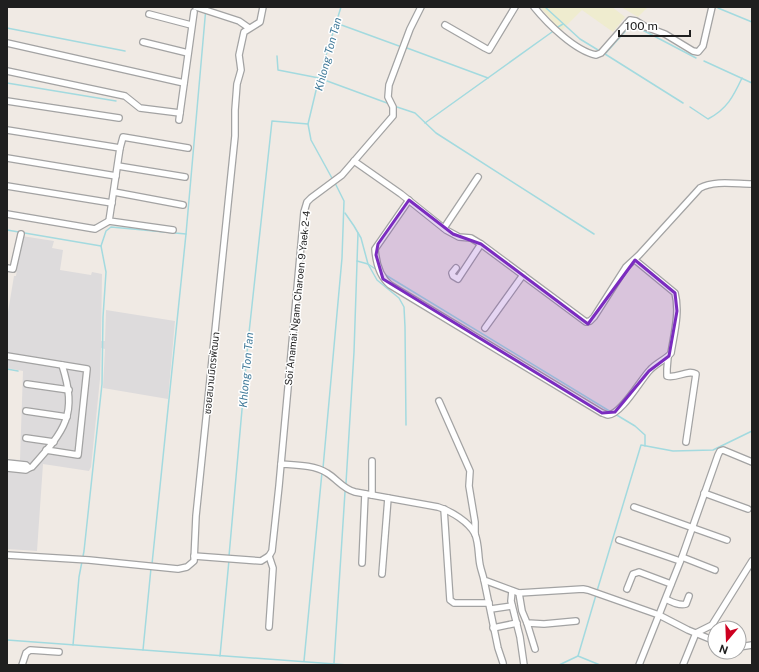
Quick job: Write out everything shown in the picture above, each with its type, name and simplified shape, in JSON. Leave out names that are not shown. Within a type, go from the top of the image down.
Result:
[{"type":"street","name":"ซอยสมานมิตรพัฒนา","points":[[194,556],[198,497],[234,143],[237,84],[241,70],[239,55],[243,33],[248,28],[260,22],[263,7]]},
{"type":"street","name":"Soi Anamai Ngam Charoen 9 Yaek 2-4","points":[[269,556],[272,551],[281,464],[304,212],[307,202],[334,182],[393,116],[393,107],[388,96],[389,85],[410,29],[421,7]]},
{"type":"street","points":[[445,25],[489,50],[515,7]]},
{"type":"street","points":[[534,7],[558,32],[579,47],[596,55],[601,53],[630,20],[636,21],[646,27],[665,34],[693,50],[698,52],[701,51],[712,7]]},
{"type":"street","points":[[179,120],[191,25],[195,10],[216,13],[239,21],[248,28]]},
{"type":"street","points":[[149,14],[191,25]]},
{"type":"street","points":[[143,42],[188,53]]},
{"type":"street","points":[[7,43],[184,83]]},
{"type":"street","points":[[7,71],[125,96],[140,108],[180,113]]},
{"type":"street","points":[[7,101],[119,118]]},
{"type":"street","points":[[7,130],[120,148]]},
{"type":"street","points":[[109,221],[123,137],[188,148]]},
{"type":"street","points":[[7,158],[116,176]]},
{"type":"street","points":[[354,161],[409,200],[444,228],[459,237],[471,238],[482,244],[586,322],[590,321],[594,317],[626,267],[635,260],[700,188],[708,184],[752,184]]},
{"type":"street","points":[[118,166],[185,176]]},
{"type":"street","points":[[444,228],[478,177]]},
{"type":"street","points":[[7,186],[112,203]]},
{"type":"street","points":[[114,192],[183,205]]},
{"type":"street","points":[[409,200],[375,249],[377,264],[383,279],[390,285],[602,413],[608,415],[615,412],[622,406],[649,371],[658,362],[668,357]]},
{"type":"street","points":[[7,214],[95,229],[109,221],[173,230]]},
{"type":"street","points":[[7,268],[14,269],[21,234]]},
{"type":"street","points":[[456,268],[452,273],[453,276],[458,279],[482,244]]},
{"type":"street","points":[[635,260],[676,293],[677,311],[671,353],[668,357],[667,376],[671,377],[690,372],[696,374],[686,442]]},
{"type":"street","points":[[485,328],[523,275]]},
{"type":"street","points":[[7,356],[87,369],[78,455],[46,450]]},
{"type":"street","points":[[7,468],[26,470],[32,466],[54,442],[61,431],[69,407],[69,390],[62,365]]},
{"type":"street","points":[[27,384],[69,390]]},
{"type":"street","points":[[439,401],[470,471],[469,486],[480,565],[490,606],[493,628],[503,664]]},
{"type":"street","points":[[26,411],[66,417]]},
{"type":"street","points":[[26,438],[54,442]]},
{"type":"street","points":[[639,665],[681,559],[718,454],[723,450],[728,451],[752,462]]},
{"type":"street","points":[[372,461],[372,495]]},
{"type":"street","points":[[7,463],[26,465],[29,468]]},
{"type":"street","points":[[281,464],[322,470],[347,489],[365,494],[444,509],[465,523],[475,534]]},
{"type":"street","points":[[704,493],[748,509]]},
{"type":"street","points":[[362,563],[365,494]]},
{"type":"street","points":[[382,574],[388,498]]},
{"type":"street","points":[[634,507],[727,540]]},
{"type":"street","points":[[444,509],[450,600],[454,603],[512,606]]},
{"type":"street","points":[[619,540],[715,570]]},
{"type":"street","points":[[7,555],[89,560],[178,569],[187,567],[194,561],[194,556],[261,561],[269,556],[273,568],[269,627]]},
{"type":"street","points":[[683,665],[696,633],[712,625],[752,561]]},
{"type":"street","points":[[627,589],[633,574],[639,572],[671,584]]},
{"type":"street","points":[[484,580],[519,593],[583,589],[603,594],[660,615],[707,638]]},
{"type":"street","points":[[512,591],[511,601],[517,623],[524,665]]},
{"type":"street","points":[[519,593],[522,611],[535,649]]},
{"type":"street","points":[[666,599],[684,605],[686,604],[689,596]]},
{"type":"street","points":[[527,623],[544,624],[576,621]]},
{"type":"street","points":[[493,628],[517,623]]},
{"type":"street","points":[[22,665],[26,653],[30,650],[59,652]]},
{"type":"highlighted area","points":[[409,200],[453,234],[481,244],[588,324],[635,260],[675,293],[677,311],[669,356],[649,371],[615,412],[602,413],[383,279],[376,255],[378,244]]},
{"type":"shaded area","points":[[540,7],[612,7],[625,17],[613,32],[582,10],[561,31]]},
{"type":"shaded area","points":[[621,7],[648,7],[638,17]]},
{"type":"shaded area","points":[[22,236],[54,241],[52,248],[63,250],[60,270],[91,275],[92,272],[102,274],[101,341],[105,341],[106,310],[175,321],[168,399],[103,388],[105,349],[101,348],[100,379],[91,467],[89,471],[43,464],[37,551],[7,549],[7,459],[20,460],[23,371],[7,368],[7,318],[14,276],[16,276]]},
{"type":"waterway","points":[[152,564],[186,234],[206,7]]},
{"type":"waterway","name":"Khlong Ton Tan","points":[[229,556],[248,342],[272,121],[308,124],[319,78],[341,7]]},
{"type":"waterway","points":[[545,7],[580,39],[598,50]]},
{"type":"waterway","points":[[718,8],[752,22]]},
{"type":"waterway","points":[[336,23],[399,46]]},
{"type":"waterway","points":[[558,27],[563,24]]},
{"type":"waterway","points":[[683,103],[605,54],[629,27],[633,25],[696,58]]},
{"type":"waterway","points":[[7,28],[125,51]]},
{"type":"waterway","points":[[425,123],[552,32]]},
{"type":"waterway","points":[[407,48],[488,78]]},
{"type":"waterway","points":[[277,56],[278,70],[319,78],[387,103]]},
{"type":"waterway","points":[[704,61],[752,83]]},
{"type":"waterway","points":[[690,107],[708,119],[725,107],[736,91],[742,78]]},
{"type":"waterway","points":[[7,83],[116,101]]},
{"type":"waterway","points":[[397,107],[415,113],[436,133],[594,234]]},
{"type":"waterway","name":"Khlong Ton Tan","points":[[308,124],[311,140],[333,180]]},
{"type":"waterway","name":"Khlong Ton Tan","points":[[323,468],[342,258],[344,201],[335,183]]},
{"type":"waterway","points":[[345,213],[361,238],[368,264],[377,280],[399,298],[404,307],[406,425]]},
{"type":"waterway","points":[[73,645],[79,577],[84,551],[102,384],[103,317],[106,272],[101,246],[106,231],[111,227],[186,234]]},
{"type":"waterway","points":[[7,230],[101,246]]},
{"type":"waterway","points":[[346,483],[354,352],[358,233]]},
{"type":"waterway","points":[[357,261],[368,264],[377,270]]},
{"type":"waterway","points":[[384,274],[611,412]]},
{"type":"waterway","points":[[7,369],[18,371]]},
{"type":"waterway","points":[[615,414],[635,426],[645,435],[645,446]]},
{"type":"waterway","points":[[597,591],[641,445],[673,451],[713,450],[752,431]]},
{"type":"waterway","name":"Khlong Ton Tan","points":[[304,661],[322,472]]},
{"type":"waterway","points":[[334,663],[345,492]]},
{"type":"waterway","name":"Khlong Ton Tan","points":[[220,656],[229,560]]},
{"type":"waterway","points":[[143,650],[151,568]]},
{"type":"waterway","points":[[578,656],[596,595]]},
{"type":"waterway","points":[[7,640],[348,665]]},
{"type":"waterway","points":[[559,665],[578,656],[600,665]]}]
